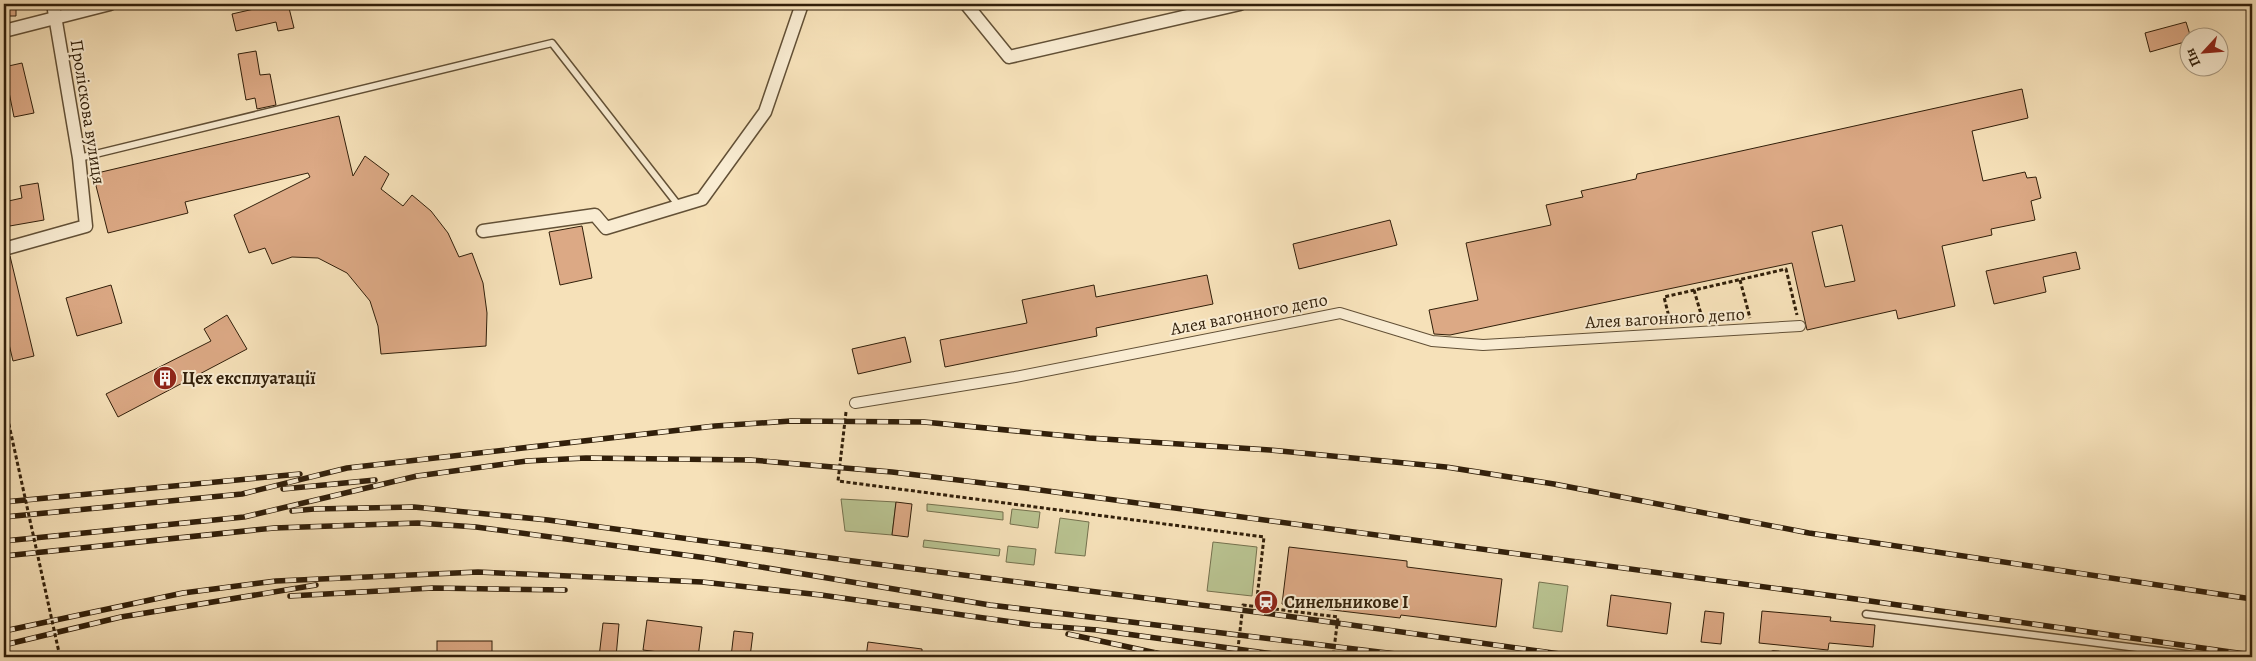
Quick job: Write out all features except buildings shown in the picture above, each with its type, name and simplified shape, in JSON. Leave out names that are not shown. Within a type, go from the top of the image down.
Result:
[{"type":"street","points":[[4,31],[54,10],[110,4]]},
{"type":"street","points":[[483,231],[595,215],[606,228],[702,200],[764,112],[802,4]]},
{"type":"street","points":[[966,4],[1009,57],[1240,4]]},
{"type":"street","name":"Проліскова вулиця","points":[[4,249],[86,226],[79,158],[54,10]]},
{"type":"street","name":"Алея вагонного депо","points":[[855,403],[1015,377],[1340,313],[1432,341],[1482,345],[1800,326]]},
{"type":"lane","points":[[79,158],[552,43],[680,206]]},
{"type":"lane","points":[[1866,614],[2209,657]]},
{"type":"path","points":[[1674,333],[1664,297],[1786,269],[1800,326]]},
{"type":"path","points":[[1740,280],[1754,329]]},
{"type":"path","points":[[1694,290],[1707,332]]},
{"type":"path","points":[[4,400],[60,657]]},
{"type":"path","points":[[855,403],[847,405],[838,481],[1264,537],[1256,607]]},
{"type":"path","points":[[1237,657],[1243,605],[1338,617],[1333,657]]},
{"type":"green space","points":[[841,499],[896,502],[892,535],[845,531]]},
{"type":"green space","points":[[927,504],[1003,512],[1003,520],[927,511]]},
{"type":"green space","points":[[1012,509],[1040,512],[1038,528],[1010,524]]},
{"type":"green space","points":[[1060,518],[1089,522],[1085,556],[1055,553]]},
{"type":"green space","points":[[924,540],[1000,549],[999,556],[923,547]]},
{"type":"green space","points":[[1213,542],[1257,547],[1252,596],[1207,591]]},
{"type":"green space","points":[[1008,546],[1036,549],[1034,565],[1006,562]]},
{"type":"green space","points":[[1539,582],[1568,586],[1562,632],[1533,628]]},
{"type":"railway","points":[[4,517],[242,494],[347,468],[715,426],[791,421],[924,422],[1089,438],[1270,450],[1446,467],[1554,484],[1809,533],[2252,599]]},
{"type":"railway","points":[[4,541],[244,517],[417,476],[527,461],[586,458],[751,460],[892,472],[1025,488],[1863,600],[2252,655]]},
{"type":"railway","points":[[4,502],[300,474]]},
{"type":"railway","points":[[283,489],[375,480]]},
{"type":"railway","points":[[292,511],[414,507],[548,520],[1272,614],[1582,657]]},
{"type":"railway","points":[[4,556],[274,528],[418,523],[476,527],[707,558],[990,605],[1421,657]]},
{"type":"railway","points":[[4,631],[183,593],[276,581],[478,572],[702,582],[821,595],[1034,625],[1097,630],[1295,657]]},
{"type":"railway","points":[[4,645],[121,617],[316,585]]},
{"type":"railway","points":[[290,596],[433,588],[565,590]]},
{"type":"railway","points":[[1068,634],[1175,657]]},
{"type":"railway","points":[[1773,653],[1822,657]]},
{"type":"place","name":"Цех експлуатації","points":[[165,378]]},
{"type":"place","name":"Синельникове І","points":[[1266,602]]}]
